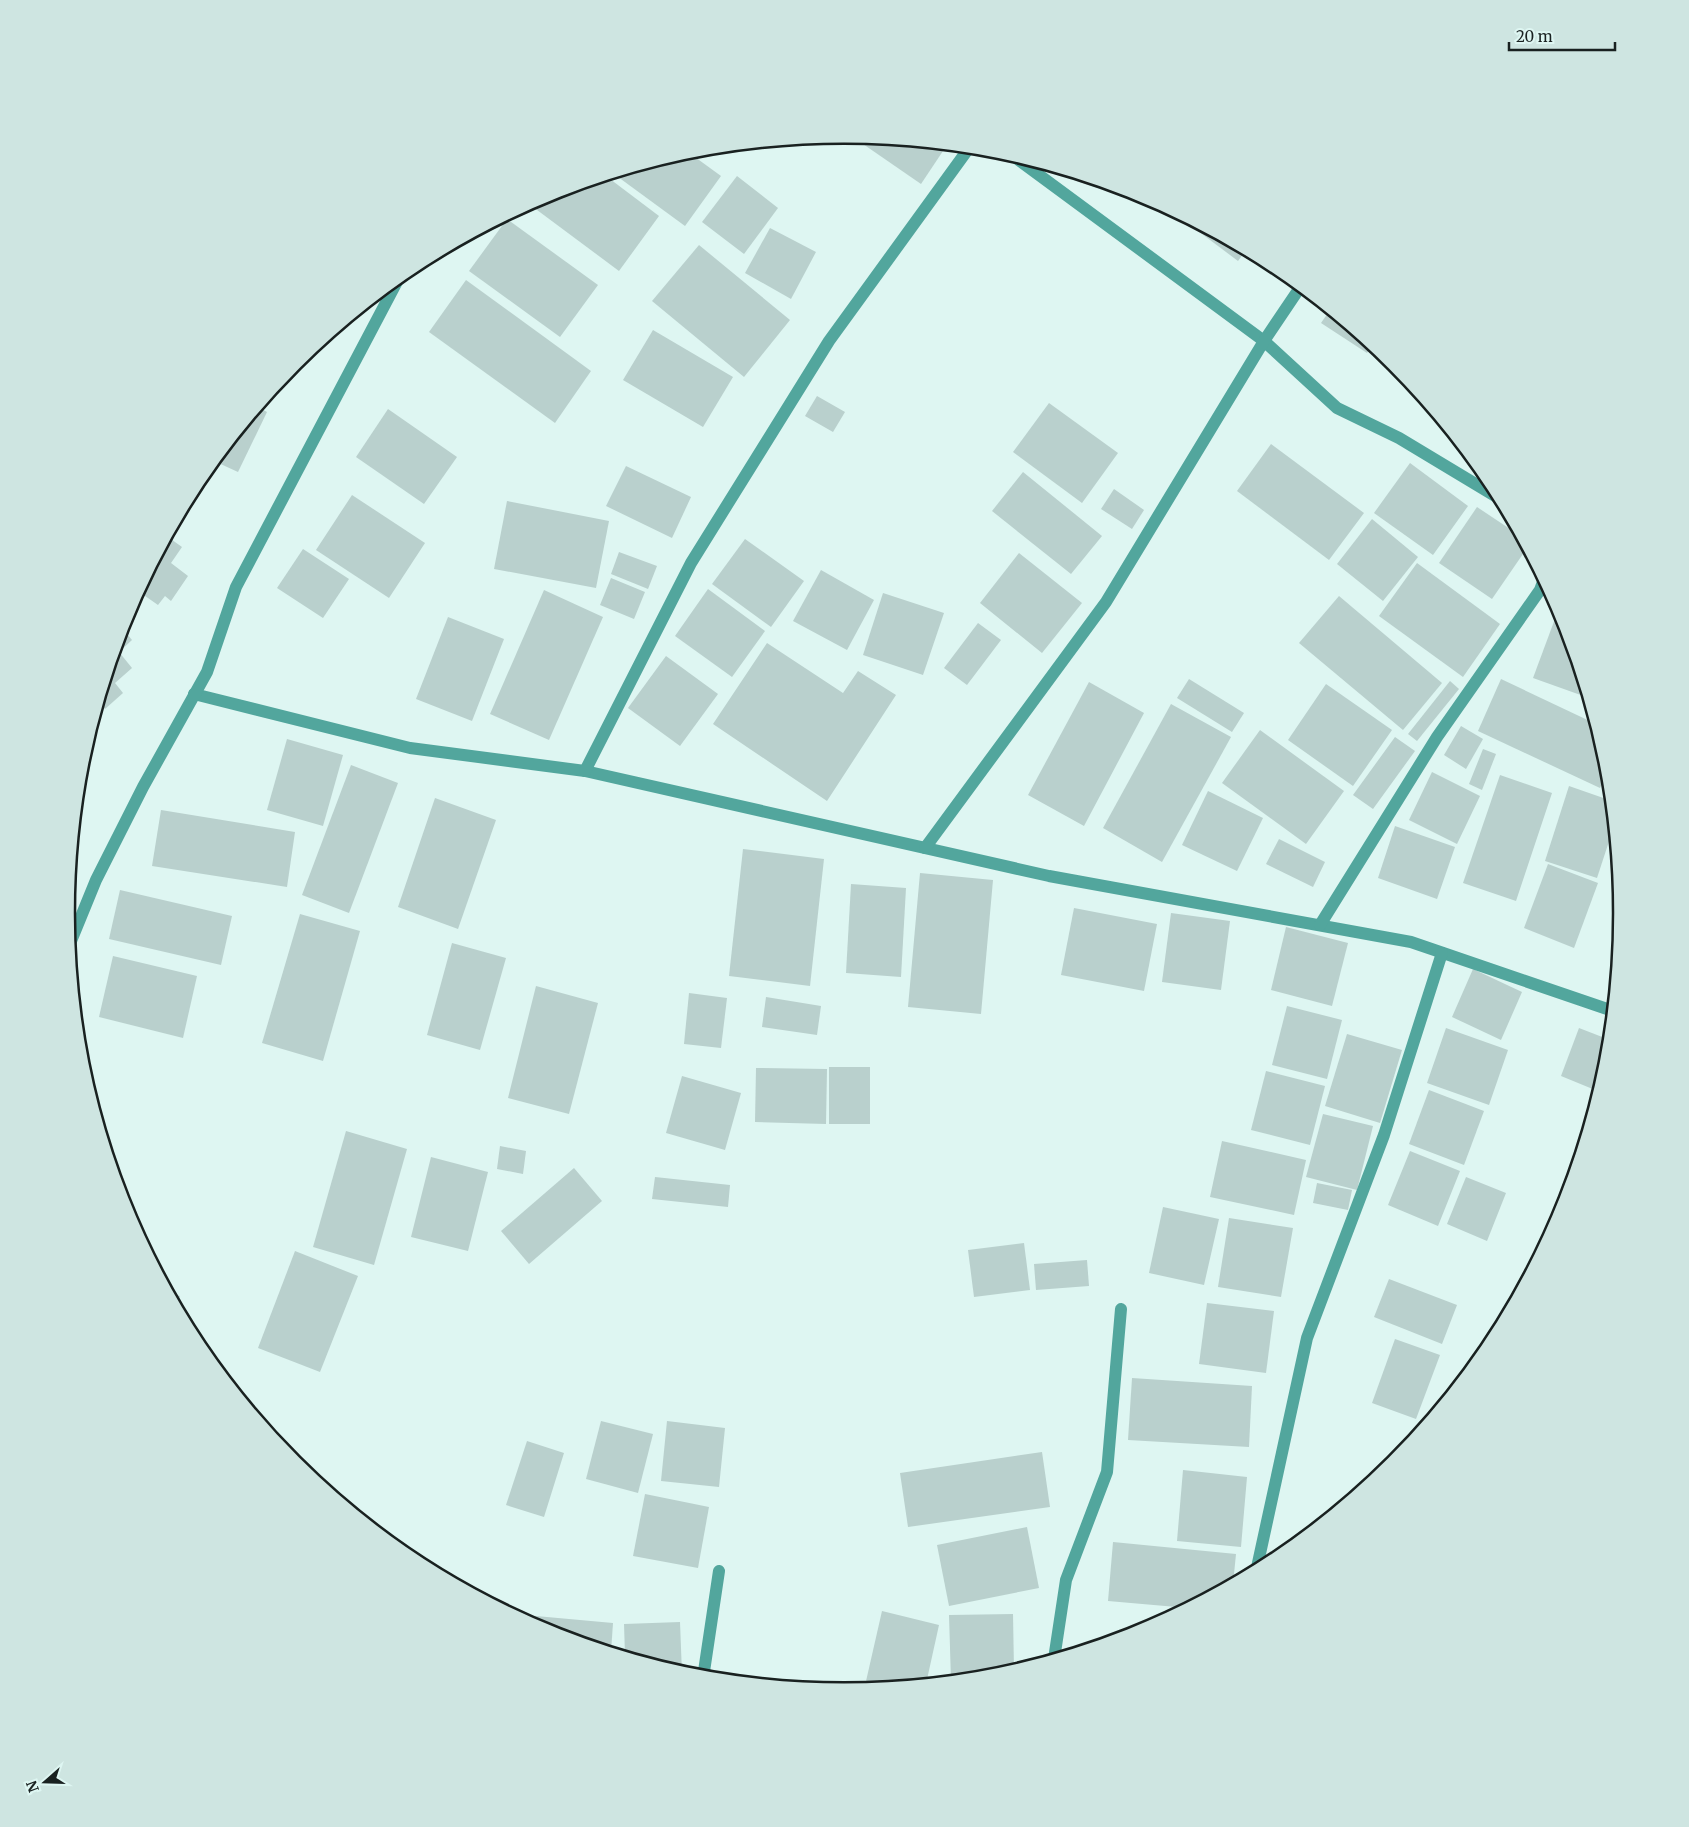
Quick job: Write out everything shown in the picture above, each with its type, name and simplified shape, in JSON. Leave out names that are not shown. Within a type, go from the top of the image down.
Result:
[{"type":"street","points":[[585,771],[691,563],[829,341],[965,154]]},
{"type":"street","points":[[1027,166],[1264,340],[1337,408],[1399,438],[1487,491]]},
{"type":"street","points":[[76,930],[96,880],[207,672],[236,587],[392,292]]},
{"type":"street","points":[[925,848],[1106,602],[1264,340],[1297,292]]},
{"type":"street","points":[[1320,925],[1437,738],[1541,587]]},
{"type":"street","points":[[194,694],[410,748],[585,771],[1049,876],[1411,942],[1607,1009]]},
{"type":"street","points":[[1258,1562],[1307,1338],[1384,1135],[1442,953]]},
{"type":"street","points":[[1055,1654],[1066,1580],[1107,1472],[1121,1309]]},
{"type":"street","points":[[704,1670],[719,1571]]},
{"type":"building","points":[[864,145],[943,151],[921,184]]},
{"type":"building","points":[[697,159],[721,176],[685,226],[619,178],[645,170]]},
{"type":"building","points":[[737,176],[778,208],[744,254],[702,222]]},
{"type":"building","points":[[612,180],[659,216],[619,271],[536,209]]},
{"type":"building","points":[[509,221],[598,285],[560,337],[469,271],[504,223]]},
{"type":"building","points":[[770,228],[816,252],[791,299],[745,273]]},
{"type":"building","points":[[1194,228],[1242,255],[1238,261]]},
{"type":"building","points":[[699,245],[790,320],[744,377],[652,301]]},
{"type":"building","points":[[466,280],[591,371],[555,423],[429,332]]},
{"type":"building","points":[[1327,314],[1369,350],[1367,353],[1321,323]]},
{"type":"building","points":[[653,330],[733,377],[703,427],[623,380]]},
{"type":"building","points":[[817,396],[845,412],[833,432],[805,416]]},
{"type":"building","points":[[1049,403],[1118,453],[1082,503],[1013,452]]},
{"type":"building","points":[[388,409],[457,457],[424,504],[356,457]]},
{"type":"building","points":[[263,410],[267,412],[238,472],[221,464]]},
{"type":"building","points":[[1271,444],[1364,513],[1329,560],[1237,491]]},
{"type":"building","points":[[1410,463],[1468,506],[1433,555],[1374,513]]},
{"type":"building","points":[[626,466],[691,497],[672,538],[606,506]]},
{"type":"building","points":[[1023,472],[1102,536],[1071,574],[992,511]]},
{"type":"building","points":[[1114,489],[1144,510],[1132,529],[1101,509]]},
{"type":"building","points":[[352,495],[425,543],[389,598],[316,550]]},
{"type":"building","points":[[507,501],[609,521],[596,588],[494,569]]},
{"type":"building","points":[[1477,507],[1512,530],[1524,553],[1492,599],[1439,563]]},
{"type":"building","points":[[1372,519],[1418,557],[1383,601],[1337,564]]},
{"type":"building","points":[[745,539],[804,581],[771,627],[712,584]]},
{"type":"building","points":[[172,540],[182,547],[171,563],[188,576],[171,601],[165,596],[158,605],[144,595]]},
{"type":"building","points":[[303,549],[349,579],[323,618],[277,588]]},
{"type":"building","points":[[619,552],[657,566],[648,589],[611,574]]},
{"type":"building","points":[[1019,553],[1082,603],[1042,653],[980,603]]},
{"type":"building","points":[[1417,563],[1500,624],[1463,677],[1379,616]]},
{"type":"building","points":[[821,570],[874,600],[847,650],[793,621]]},
{"type":"building","points":[[611,578],[645,592],[634,619],[600,605]]},
{"type":"building","points":[[708,589],[765,631],[732,677],[675,636]]},
{"type":"building","points":[[544,590],[603,617],[549,740],[490,714]]},
{"type":"building","points":[[883,593],[944,613],[923,675],[863,655]]},
{"type":"building","points":[[1339,596],[1442,683],[1403,730],[1299,643]]},
{"type":"building","points":[[448,617],[504,639],[472,721],[416,699]]},
{"type":"building","points":[[1555,619],[1582,696],[1533,678]]},
{"type":"building","points":[[978,623],[1001,640],[967,685],[944,668]]},
{"type":"building","points":[[128,635],[132,640],[123,649]]},
{"type":"building","points":[[767,643],[843,693],[858,671],[896,695],[827,801],[713,724]]},
{"type":"building","points":[[121,654],[132,668],[115,683],[123,693],[105,709],[103,707]]},
{"type":"building","points":[[666,656],[718,694],[680,746],[628,708]]},
{"type":"building","points":[[1189,679],[1244,713],[1232,732],[1177,698]]},
{"type":"building","points":[[1501,679],[1590,721],[1602,783],[1600,788],[1478,731]]},
{"type":"building","points":[[1450,681],[1459,689],[1417,741],[1408,734]]},
{"type":"building","points":[[1089,682],[1144,713],[1084,826],[1028,795]]},
{"type":"building","points":[[1326,684],[1392,730],[1353,786],[1288,740]]},
{"type":"building","points":[[1171,704],[1231,737],[1162,862],[1103,828]]},
{"type":"building","points":[[1461,726],[1483,739],[1466,769],[1444,755]]},
{"type":"building","points":[[1260,730],[1344,791],[1306,844],[1222,783]]},
{"type":"building","points":[[1395,737],[1415,751],[1373,809],[1353,795]]},
{"type":"building","points":[[287,739],[343,755],[323,826],[267,810]]},
{"type":"building","points":[[1483,749],[1496,754],[1482,790],[1469,784]]},
{"type":"building","points":[[351,765],[398,783],[349,913],[302,895]]},
{"type":"building","points":[[1432,772],[1480,796],[1457,844],[1409,820]]},
{"type":"building","points":[[1500,775],[1552,793],[1516,901],[1463,883]]},
{"type":"building","points":[[1569,786],[1605,798],[1610,839],[1597,878],[1545,861]]},
{"type":"building","points":[[1208,791],[1263,818],[1237,871],[1182,845]]},
{"type":"building","points":[[435,798],[496,820],[458,929],[398,907]]},
{"type":"building","points":[[161,810],[295,832],[287,887],[152,866]]},
{"type":"building","points":[[1395,826],[1455,847],[1437,899],[1378,878]]},
{"type":"building","points":[[1279,839],[1325,862],[1313,887],[1266,864]]},
{"type":"building","points":[[743,849],[824,859],[810,986],[729,976]]},
{"type":"building","points":[[1548,864],[1598,883],[1574,948],[1524,928]]},
{"type":"building","points":[[920,873],[993,880],[981,1014],[908,1007]]},
{"type":"building","points":[[851,884],[906,888],[901,977],[846,973]]},
{"type":"building","points":[[120,890],[232,916],[221,965],[109,939]]},
{"type":"building","points":[[1074,908],[1157,924],[1144,991],[1061,975]]},
{"type":"building","points":[[1171,913],[1230,921],[1221,990],[1162,982]]},
{"type":"building","points":[[300,914],[360,931],[323,1061],[262,1043]]},
{"type":"building","points":[[1286,927],[1348,943],[1332,1006],[1271,990]]},
{"type":"building","points":[[452,943],[506,958],[480,1050],[427,1035]]},
{"type":"building","points":[[113,956],[197,976],[183,1038],[99,1017]]},
{"type":"building","points":[[1473,969],[1522,992],[1501,1040],[1452,1017]]},
{"type":"building","points":[[536,986],[598,1003],[569,1114],[508,1098]]},
{"type":"building","points":[[689,993],[727,998],[721,1048],[684,1044]]},
{"type":"building","points":[[766,997],[821,1006],[817,1035],[762,1027]]},
{"type":"building","points":[[1287,1006],[1342,1020],[1327,1079],[1272,1065]]},
{"type":"building","points":[[1446,1028],[1508,1050],[1489,1105],[1427,1083]]},
{"type":"building","points":[[1579,1028],[1603,1037],[1593,1089],[1561,1076]]},
{"type":"building","points":[[1347,1034],[1402,1050],[1380,1123],[1325,1106]]},
{"type":"building","points":[[829,1067],[870,1067],[870,1124],[829,1124]]},
{"type":"building","points":[[756,1068],[827,1069],[826,1124],[755,1122]]},
{"type":"building","points":[[1266,1071],[1325,1086],[1310,1145],[1251,1130]]},
{"type":"building","points":[[682,1076],[741,1093],[725,1150],[666,1133]]},
{"type":"building","points":[[1429,1090],[1484,1111],[1464,1165],[1409,1144]]},
{"type":"building","points":[[1323,1114],[1373,1126],[1357,1190],[1306,1177]]},
{"type":"building","points":[[346,1131],[407,1149],[374,1265],[313,1247]]},
{"type":"building","points":[[1222,1141],[1306,1160],[1294,1215],[1210,1197]]},
{"type":"building","points":[[500,1146],[526,1151],[523,1174],[497,1169]]},
{"type":"building","points":[[1410,1151],[1460,1171],[1438,1226],[1388,1205]]},
{"type":"building","points":[[431,1157],[488,1172],[468,1251],[411,1237]]},
{"type":"building","points":[[574,1168],[602,1201],[529,1264],[501,1231]]},
{"type":"building","points":[[655,1177],[730,1185],[728,1207],[652,1199]]},
{"type":"building","points":[[1466,1177],[1506,1193],[1487,1241],[1447,1224]]},
{"type":"building","points":[[1317,1183],[1352,1190],[1348,1210],[1313,1203]]},
{"type":"building","points":[[1163,1207],[1219,1219],[1204,1285],[1149,1273]]},
{"type":"building","points":[[1229,1218],[1293,1228],[1281,1297],[1218,1287]]},
{"type":"building","points":[[1024,1243],[1030,1290],[974,1297],[968,1250]]},
{"type":"building","points":[[295,1251],[358,1276],[320,1372],[258,1348]]},
{"type":"building","points":[[1087,1260],[1089,1286],[1036,1290],[1034,1264]]},
{"type":"building","points":[[1389,1279],[1457,1305],[1442,1344],[1374,1317]]},
{"type":"building","points":[[1207,1303],[1274,1311],[1266,1373],[1199,1364]]},
{"type":"building","points":[[1395,1339],[1440,1355],[1416,1419],[1372,1403]]},
{"type":"building","points":[[1132,1378],[1252,1386],[1249,1447],[1128,1440]]},
{"type":"building","points":[[601,1421],[653,1434],[638,1493],[586,1479]]},
{"type":"building","points":[[667,1421],[725,1428],[719,1487],[661,1481]]},
{"type":"building","points":[[527,1441],[564,1453],[544,1517],[506,1505]]},
{"type":"building","points":[[1042,1452],[1050,1507],[908,1527],[900,1473]]},
{"type":"building","points":[[1183,1470],[1247,1477],[1241,1547],[1177,1541]]},
{"type":"building","points":[[645,1494],[709,1507],[698,1568],[633,1556]]},
{"type":"building","points":[[1027,1527],[1039,1588],[949,1606],[937,1545]]},
{"type":"building","points":[[1113,1542],[1236,1554],[1234,1577],[1178,1607],[1108,1601]]},
{"type":"building","points":[[882,1611],[939,1625],[927,1678],[866,1682]]},
{"type":"building","points":[[1013,1614],[1014,1664],[951,1675],[949,1615]]},
{"type":"building","points":[[530,1615],[613,1623],[611,1646]]},
{"type":"building","points":[[680,1622],[682,1665],[625,1651],[624,1624]]}]
